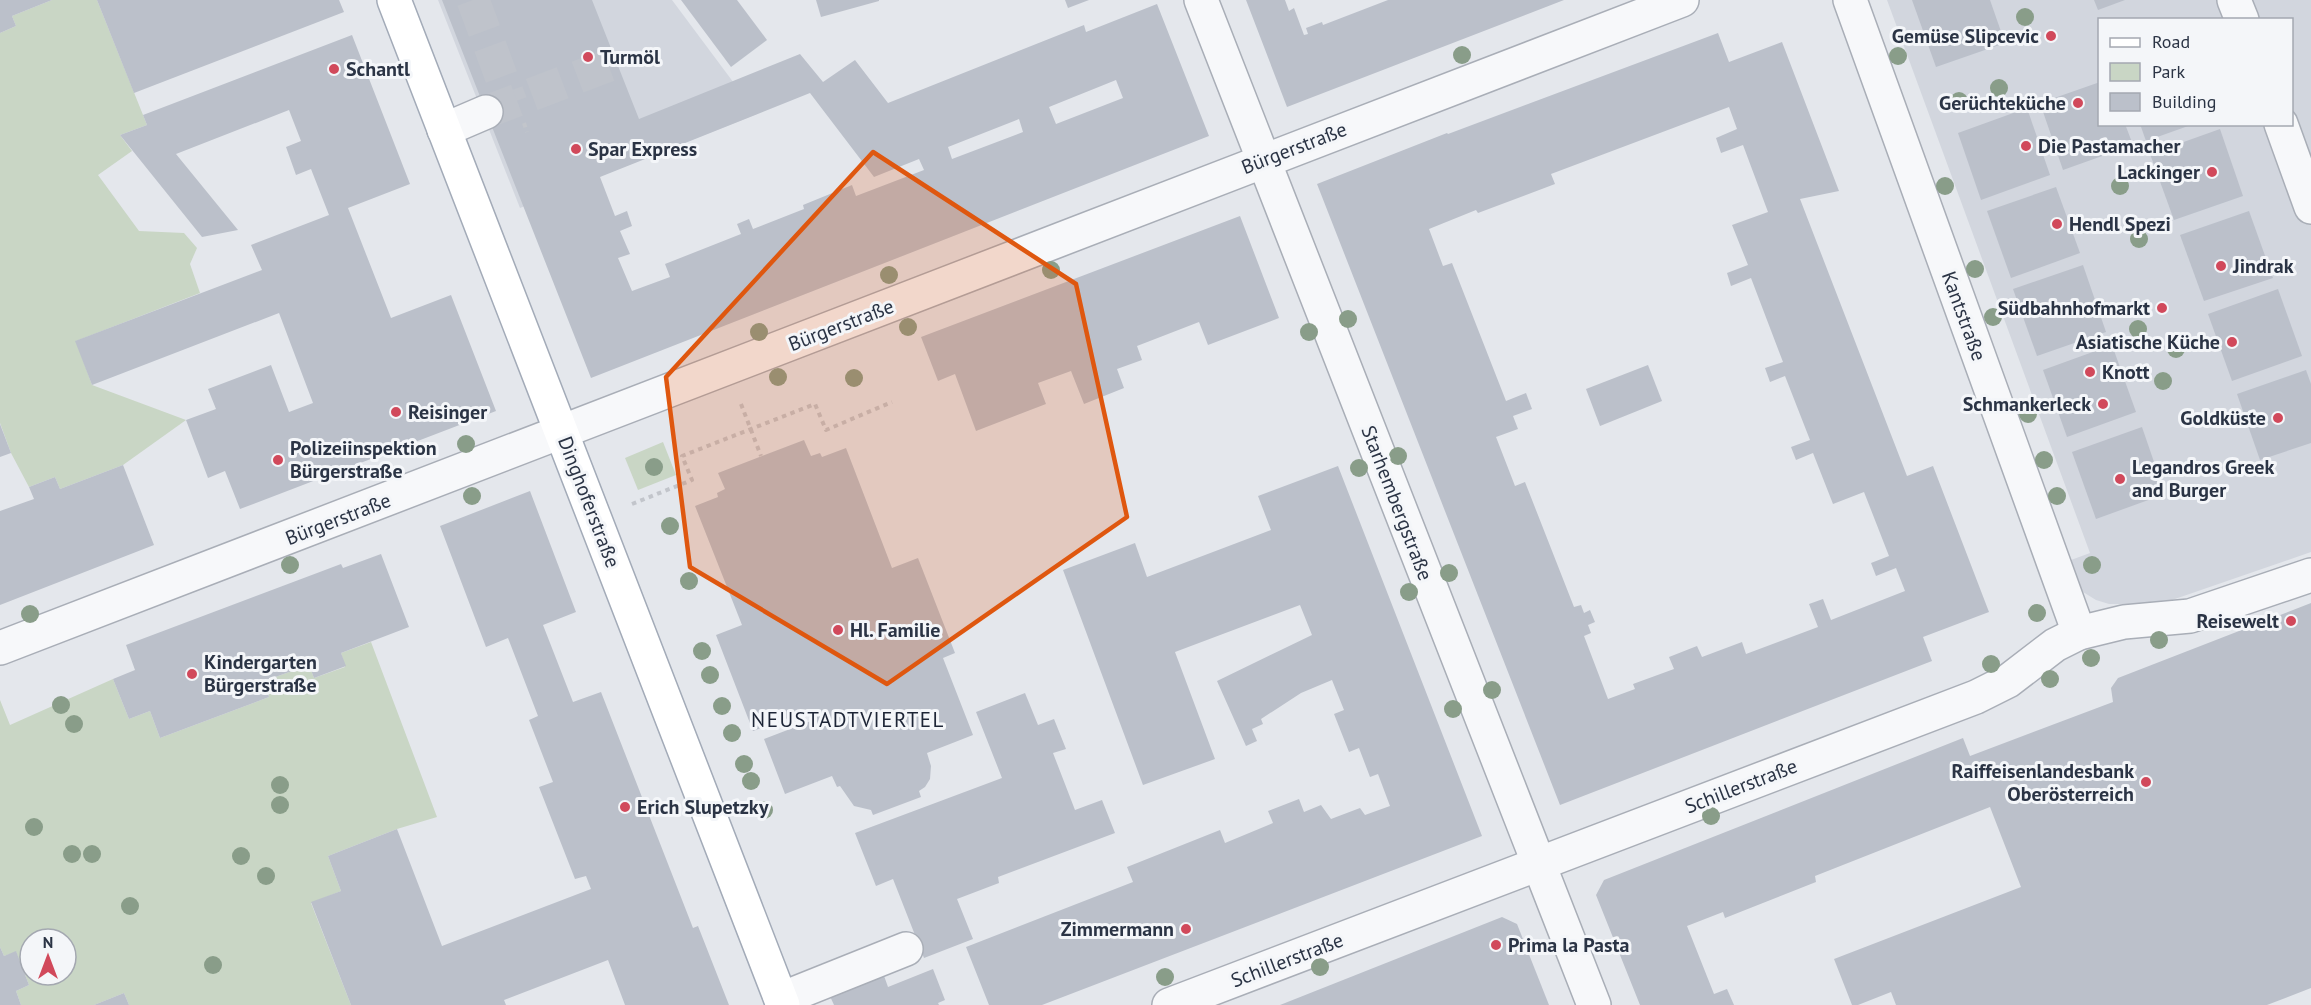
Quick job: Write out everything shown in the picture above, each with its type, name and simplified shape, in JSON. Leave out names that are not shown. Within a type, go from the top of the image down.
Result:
[{"type":"main road","name":"Dinghoferstraße","points":[[394,0],[782,1002]]},
{"type":"street","name":"Starhembergstraße","points":[[1201,0],[1594,1005]]},
{"type":"street","name":"Bürgerstraße","points":[[0,648],[1682,0]]},
{"type":"street","name":"Kantstraße","points":[[1850,0],[2079,633]]},
{"type":"street","points":[[2234,0],[2241,18]]},
{"type":"street","points":[[444,130],[486,112]]},
{"type":"street","points":[[2282,126],[2311,207]]},
{"type":"street","name":"Schillerstraße","points":[[1168,1005],[1976,697],[2008,681],[2055,645],[2079,633],[2124,622],[2190,616],[2311,575]]},
{"type":"street","points":[[782,1002],[906,949]]},
{"type":"path","points":[[740,402],[761,456]]},
{"type":"path","points":[[631,504],[692,480],[682,456],[815,404],[826,430],[892,402]]},
{"type":"highlighted area","points":[[873,152],[1076,284],[1127,517],[887,684],[690,567],[666,377]]},
{"type":"shaded area","name":"Turmöl","points":[[438,0],[672,0],[757,114],[520,208]]},
{"type":"shaded area","name":"Südbahnhofmarkt","points":[[1887,0],[2311,0],[2311,552],[2172,600],[2130,604],[2109,604],[2096,600],[2083,592],[2075,579],[2071,560],[2090,553]]},
{"type":"green space","points":[[52,0],[97,0],[147,125],[120,135],[132,151],[98,175],[139,231],[184,233],[197,248],[190,264],[200,293],[76,341],[92,385],[186,420],[123,465],[60,489],[55,477],[29,487],[11,453],[0,423],[0,33],[16,26],[12,16]]},
{"type":"green space","points":[[663,442],[676,475],[638,490],[625,458]]},
{"type":"green space","points":[[371,642],[437,817],[397,829],[328,856],[341,891],[311,903],[351,1005],[129,1005],[124,993],[94,1005],[21,1005],[16,991],[25,987],[78,987],[78,927],[18,927],[18,957],[16,952],[4,956],[0,947],[0,700],[10,725],[113,679],[129,719],[150,711],[160,738],[269,697],[264,681],[309,665],[314,678],[345,667],[341,653]]},
{"type":"building","points":[[0,0],[52,0],[12,16],[16,26],[0,33]]},
{"type":"building","points":[[97,0],[339,0],[344,12],[134,93]]},
{"type":"building","points":[[442,0],[592,0],[639,119],[800,54],[823,82],[855,60],[888,103],[1084,25],[1086,32],[1157,4],[1209,136],[591,378]],"holes":[[[1116,80],[1123,98],[1056,124],[1049,107]],[[810,93],[874,177],[919,159],[924,170],[856,196],[852,185],[803,205],[804,209],[753,229],[749,219],[737,224],[741,234],[665,264],[670,277],[632,291],[618,258],[630,254],[620,231],[632,226],[627,211],[615,216],[600,177]],[[1019,119],[1023,132],[952,159],[948,147]]]},
{"type":"building","points":[[681,0],[737,0],[767,40],[731,67]]},
{"type":"building","points":[[816,0],[879,0],[879,1],[821,17]]},
{"type":"building","points":[[1065,0],[1089,0],[1068,8]]},
{"type":"building","points":[[1246,0],[1285,0],[1289,11],[1294,8],[1304,35],[1308,34],[1306,28],[1322,22],[1323,25],[1388,0],[1564,0],[1287,107]]},
{"type":"building","points":[[1912,0],[1990,0],[2005,43],[1936,67]]},
{"type":"building","points":[[2094,0],[2125,0],[2098,10]]},
{"type":"building","points":[[1718,33],[1729,62],[1782,42],[1839,191],[1800,199],[1907,476],[1933,466],[1989,612],[1923,637],[1932,661],[1560,805],[1317,184]],"holes":[[[1729,107],[1737,129],[1716,138],[1721,153],[1743,145],[1768,212],[1732,225],[1748,265],[1727,273],[1731,286],[1751,278],[1783,362],[1765,368],[1770,382],[1785,376],[1810,440],[1791,447],[1796,460],[1813,453],[1833,504],[1864,492],[1889,556],[1871,563],[1876,576],[1896,568],[1905,591],[1831,620],[1823,599],[1809,604],[1818,627],[1746,654],[1742,642],[1702,657],[1697,646],[1669,657],[1674,669],[1633,684],[1635,689],[1608,699],[1584,636],[1591,633],[1588,625],[1595,622],[1590,610],[1584,613],[1581,605],[1574,607],[1525,482],[1515,486],[1496,437],[1518,429],[1513,416],[1532,409],[1526,393],[1506,401],[1452,263],[1443,266],[1429,229],[1476,210],[1478,213],[1555,184],[1551,174]]]},
{"type":"building","points":[[352,35],[410,184],[348,208],[391,318],[451,295],[496,411],[240,509],[225,471],[208,478],[186,420],[216,409],[208,389],[271,365],[289,412],[313,403],[279,313],[92,385],[75,341],[262,270],[251,245],[329,215],[311,169],[296,175],[286,147],[301,141],[289,110],[176,154],[238,230],[202,237],[120,135],[147,125],[143,115]]},
{"type":"building","points":[[2098,83],[2098,126],[2126,126],[2133,145],[2063,170],[2040,103]]},
{"type":"building","points":[[2027,108],[2050,175],[1981,200],[1958,133]]},
{"type":"building","points":[[2141,126],[2188,126],[2146,141]]},
{"type":"building","points":[[2220,129],[2243,196],[2174,220],[2150,154]]},
{"type":"building","points":[[2056,187],[2080,253],[2011,278],[1987,211]]},
{"type":"building","points":[[2249,211],[2273,278],[2204,301],[2180,235]]},
{"type":"building","points":[[1240,216],[1279,318],[1208,345],[1199,322],[1137,346],[1142,360],[1117,369],[1124,388],[1084,404],[1071,371],[1038,383],[1046,404],[976,431],[955,374],[938,381],[921,337]]},
{"type":"building","points":[[2083,265],[2106,332],[2037,356],[2013,289]]},
{"type":"building","points":[[2278,289],[2302,356],[2232,381],[2208,314]]},
{"type":"building","points":[[2112,345],[2136,412],[2067,437],[2043,370]]},
{"type":"building","points":[[1648,365],[1662,401],[1600,426],[1586,389]]},
{"type":"building","name":"Goldküste","points":[[2306,370],[2311,384],[2311,443],[2260,460],[2237,394]]},
{"type":"building","points":[[0,424],[11,453],[0,457]]},
{"type":"building","points":[[2142,427],[2165,494],[2096,519],[2072,452]]},
{"type":"building","name":"Hl. Familie","points":[[804,440],[811,456],[820,453],[822,457],[846,448],[892,568],[918,558],[955,653],[943,658],[973,735],[927,753],[931,766],[930,779],[919,791],[921,797],[873,815],[871,810],[854,806],[840,786],[837,787],[832,776],[785,794],[764,739],[811,721],[807,711],[753,731],[716,635],[742,625],[695,506],[718,497],[717,493],[725,489],[718,473]]},
{"type":"building","points":[[123,465],[154,545],[0,605],[0,511],[34,499],[29,487],[55,477],[60,489]]},
{"type":"building","points":[[1338,466],[1482,836],[1042,1005],[989,1005],[966,947],[1133,882],[1127,867],[1220,830],[1225,843],[1273,823],[1268,811],[1299,799],[1304,812],[1321,805],[1331,819],[1360,808],[1365,815],[1390,806],[1378,774],[1370,777],[1359,748],[1349,752],[1334,714],[1344,710],[1332,680],[1301,693],[1261,719],[1263,724],[1252,729],[1257,741],[1246,746],[1217,681],[1312,635],[1300,605],[1175,652],[1215,759],[1143,785],[1063,570],[1135,543],[1147,577],[1271,530],[1258,496]]},
{"type":"building","points":[[530,491],[576,612],[543,625],[573,702],[601,692],[693,928],[698,926],[729,1005],[625,1005],[608,960],[504,1000],[506,1005],[351,1005],[311,902],[341,891],[328,856],[397,829],[442,946],[591,889],[586,876],[575,879],[539,787],[553,782],[529,720],[538,716],[508,638],[486,647],[440,526]]},
{"type":"building","points":[[381,554],[409,627],[341,653],[346,666],[314,678],[309,665],[264,681],[269,697],[160,738],[150,711],[129,719],[113,679],[135,670],[126,645],[341,564],[343,568]]},
{"type":"building","name":"Raiffeisenlandesbank Oberösterreich","points":[[2311,603],[2311,988],[2267,1005],[1896,1005],[1891,992],[1858,1005],[1852,1005],[1834,959],[2021,887],[1990,807],[1815,876],[1816,882],[1725,918],[1723,912],[1687,926],[1714,994],[1727,989],[1734,1005],[1640,1005],[1596,895],[1604,880],[1963,738],[1970,756],[2113,702],[2111,688],[2118,678]]},
{"type":"building","points":[[1025,693],[1038,725],[1054,719],[1066,749],[1053,753],[1075,810],[1102,800],[1115,833],[998,877],[999,883],[957,899],[973,939],[924,958],[893,879],[876,886],[855,833],[1002,778],[976,712]]},
{"type":"building","points":[[1502,917],[1517,924],[1549,1005],[1280,1005]]},
{"type":"building","points":[[0,947],[4,956],[16,951],[18,987],[25,987],[16,991],[21,1005],[0,1005]]},
{"type":"building","points":[[933,969],[945,1000],[938,1003],[939,1005],[834,1005],[829,994],[883,973],[888,987]]},
{"type":"building","points":[[124,993],[129,1005],[94,1005]]},
{"type":"tunnel","points":[[473,0],[511,103]]},
{"type":"tunnel","points":[[486,112],[617,62]]},
{"type":"place","name":"Gemüse Slipcevic","points":[[2051,36]]},
{"type":"place","name":"Turmöl","points":[[588,57]]},
{"type":"place","name":"Schantl","points":[[334,69]]},
{"type":"place","name":"Gerüchteküche","points":[[2078,103]]},
{"type":"place","name":"Die Pastamacher","points":[[2026,146]]},
{"type":"place","name":"Spar Express","points":[[576,149]]},
{"type":"place","name":"Lackinger","points":[[2212,172]]},
{"type":"place","name":"Hendl Spezi","points":[[2057,224]]},
{"type":"place","name":"Jindrak","points":[[2221,266]]},
{"type":"place","name":"Südbahnhofmarkt","points":[[2162,308]]},
{"type":"place","name":"Asiatische Küche","points":[[2232,342]]},
{"type":"place","name":"Knott","points":[[2090,372]]},
{"type":"place","name":"Schmankerleck","points":[[2103,404]]},
{"type":"place","name":"Reisinger","points":[[396,412]]},
{"type":"place","name":"Goldküste","points":[[2278,418]]},
{"type":"place","name":"Polizeiinspektion Bürgerstraße","points":[[278,460]]},
{"type":"place","name":"Legandros Greek and Burger","points":[[2120,479]]},
{"type":"place","name":"Reisewelt","points":[[2291,621]]},
{"type":"place","name":"Hl. Familie","points":[[838,630]]},
{"type":"place","name":"Kindergarten Bürgerstraße","points":[[192,674]]},
{"type":"place","name":"Raiffeisenlandesbank Oberösterreich","points":[[2146,782]]},
{"type":"place","name":"Erich Slupetzky","points":[[625,807]]},
{"type":"place","name":"Zimmermann","points":[[1186,929]]},
{"type":"place","name":"Prima la Pasta","points":[[1496,945]]},
{"type":"district","name":"NEUSTADTVIERTEL","points":[[848,720]]}]
